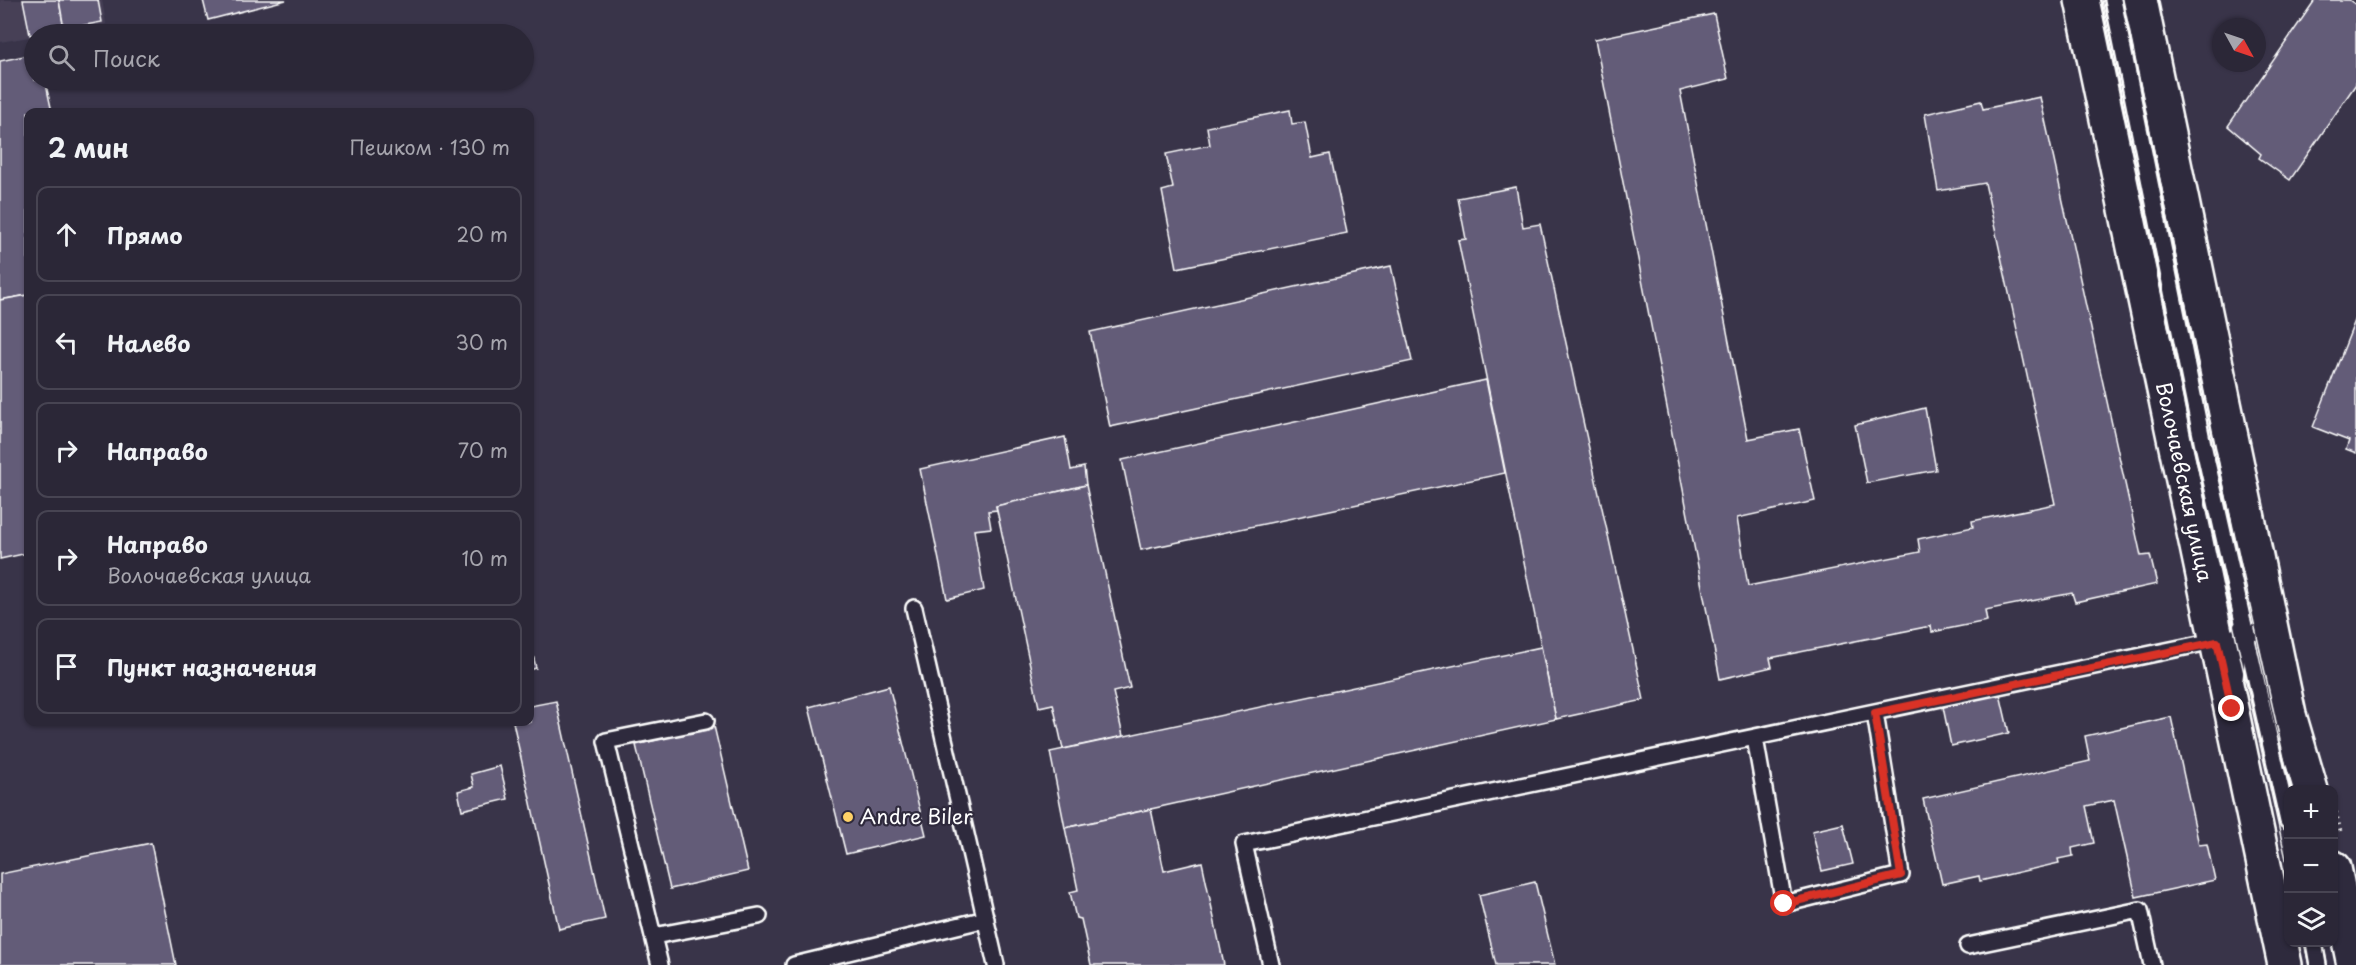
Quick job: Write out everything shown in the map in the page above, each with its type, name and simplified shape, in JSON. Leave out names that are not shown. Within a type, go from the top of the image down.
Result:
[{"type":"street","name":"Волочаевская улица","points":[[2082,0],[2244,636],[2289,716],[2310,785]]},
{"type":"street","name":"Волочаевская улица","points":[[2140,0],[2244,636],[2232,709],[2285,965]]},
{"type":"street","points":[[2338,887],[2354,965]]},
{"type":"lane","points":[[2113,0],[2202,440],[2242,616],[2244,636],[2284,800]]},
{"type":"lane","points":[[914,608],[996,965]]},
{"type":"lane","points":[[1271,965],[1244,844],[2244,636]]},
{"type":"lane","points":[[1755,738],[1784,904],[1901,875],[1875,713]]},
{"type":"lane","points":[[660,965],[606,741],[706,722]]},
{"type":"lane","points":[[1968,946],[2140,910],[2152,965]]},
{"type":"lane","points":[[654,936],[759,916]]},
{"type":"lane","points":[[794,965],[986,919]]},
{"type":"lane","points":[[2315,947],[2318,965]]},
{"type":"shaded area","points":[[0,0],[102,0],[106,24],[24,24],[24,38],[0,42]]},
{"type":"building","points":[[23,0],[59,0],[63,24],[28,24]]},
{"type":"building","points":[[59,0],[98,0],[102,22],[63,24]]},
{"type":"building","points":[[203,0],[286,0],[208,20]]},
{"type":"building","points":[[2315,0],[2349,0],[2356,5],[2356,84],[2290,180],[2259,158],[2261,154],[2228,126]]},
{"type":"building","points":[[1714,14],[1728,79],[1680,91],[1748,439],[1799,429],[1815,501],[1737,518],[1748,586],[1920,552],[1918,539],[1973,527],[1972,521],[2055,504],[1985,183],[1938,191],[1925,114],[1981,101],[1983,109],[2040,97],[2141,556],[2150,555],[2157,584],[2075,602],[2072,593],[1985,610],[1987,621],[1932,632],[1931,626],[1770,658],[1772,667],[1720,679],[1595,39]]},
{"type":"building","points":[[24,56],[24,90],[47,90],[51,108],[24,108],[24,296],[0,300],[0,61]]},
{"type":"building","points":[[1290,110],[1292,124],[1305,122],[1312,158],[1330,154],[1347,233],[1177,268],[1162,191],[1173,188],[1166,154],[1210,145],[1207,127]]},
{"type":"building","points":[[1516,187],[1523,227],[1540,224],[1644,700],[1556,719],[1458,240],[1466,239],[1458,198]]},
{"type":"building","points":[[1391,266],[1412,361],[1110,427],[1090,332]]},
{"type":"building","points":[[24,296],[24,554],[0,559],[0,300]]},
{"type":"building","points":[[2356,318],[2356,453],[2346,449],[2349,441],[2313,427]]},
{"type":"building","points":[[1486,380],[1505,473],[1141,550],[1122,460]]},
{"type":"building","points":[[1925,408],[1936,470],[1867,483],[1855,425]]},
{"type":"building","points":[[1065,437],[1071,470],[1084,467],[1086,485],[996,506],[997,510],[988,511],[991,528],[974,530],[984,590],[947,599],[920,469]]},
{"type":"building","points":[[1086,485],[1130,688],[1113,692],[1123,736],[1063,749],[1053,704],[1039,707],[996,506]]},
{"type":"building","points":[[1541,647],[1556,719],[1065,828],[1050,752]]},
{"type":"building","points":[[889,686],[926,835],[846,854],[809,707]]},
{"type":"building","points":[[2000,694],[2009,733],[1951,746],[1943,707]]},
{"type":"building","points":[[556,701],[605,919],[559,929],[514,726],[534,726],[534,705]]},
{"type":"building","points":[[2171,717],[2199,845],[2207,844],[2215,880],[2136,897],[2114,800],[2086,806],[2094,843],[2072,848],[2073,856],[2058,859],[2059,863],[1980,881],[1979,876],[1942,884],[1923,799],[2090,761],[2085,736]]},
{"type":"building","points":[[714,726],[748,871],[670,889],[636,745]]},
{"type":"building","points":[[500,766],[508,799],[462,810],[458,791],[474,787],[471,774]]},
{"type":"building","points":[[1151,809],[1164,871],[1202,862],[1224,965],[1091,965],[1081,919],[1076,918],[1070,892],[1078,890],[1065,828]]},
{"type":"building","points":[[1843,824],[1853,864],[1822,871],[1812,831]]},
{"type":"building","points":[[151,843],[176,965],[0,965],[0,874]]},
{"type":"building","points":[[1535,882],[1555,965],[1496,965],[1479,895]]},
{"type":"tram line","points":[[2102,0],[2192,442],[2284,850]]},
{"type":"tram line","points":[[2123,0],[2213,438],[2290,785]]},
{"type":"tram line","points":[[2305,947],[2309,965]]},
{"type":"tram line","points":[[2324,947],[2327,965]]},
{"type":"place","name":"Andre Biler","points":[[848,817]]},
{"type":"route","points":[[1784,904],[1901,875],[1875,713],[2217,642],[2232,709]]}]
